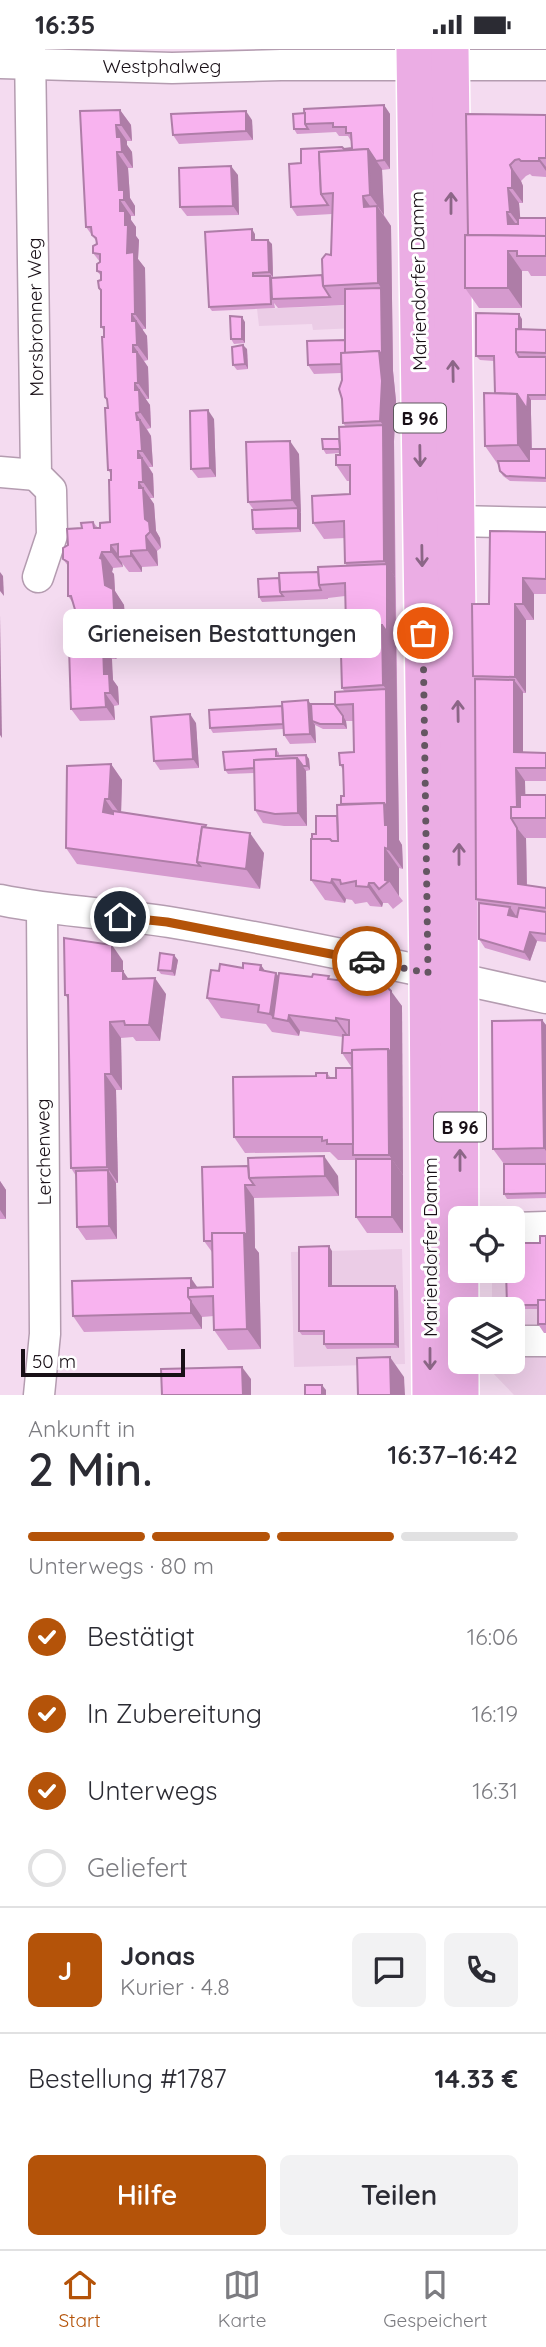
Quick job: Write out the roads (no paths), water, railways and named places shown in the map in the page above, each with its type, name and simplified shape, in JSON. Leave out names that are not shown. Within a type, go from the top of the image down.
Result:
[{"type":"main road","name":"Mariendorfer Damm","points":[[430,1395],[456,521],[432,57]]},
{"type":"main road","name":"Mariendorfer Damm","points":[[432,57],[443,976],[459,1206]]},
{"type":"main road","name":"Mariendorfer Damm","points":[[460,1374],[460,1395]]},
{"type":"street","name":"Westphalweg","points":[[0,63],[30,57],[172,68],[432,57],[546,65]]},
{"type":"street","name":"Morsbronner Weg","points":[[30,57],[36,475],[51,491],[52,535],[38,577]]},
{"type":"street","points":[[0,472],[36,475]]},
{"type":"street","points":[[456,521],[546,523]]},
{"type":"street","points":[[0,900],[43,908],[167,922],[546,998]]},
{"type":"street","name":"Lerchenweg","points":[[39,1395],[45,1334],[43,908]]},
{"type":"street","points":[[525,1227],[546,1227]]},
{"type":"street","points":[[525,1341],[546,1341]]},
{"type":"place","name":"Grieneisen Bestattungen","points":[[423,633]]}]
